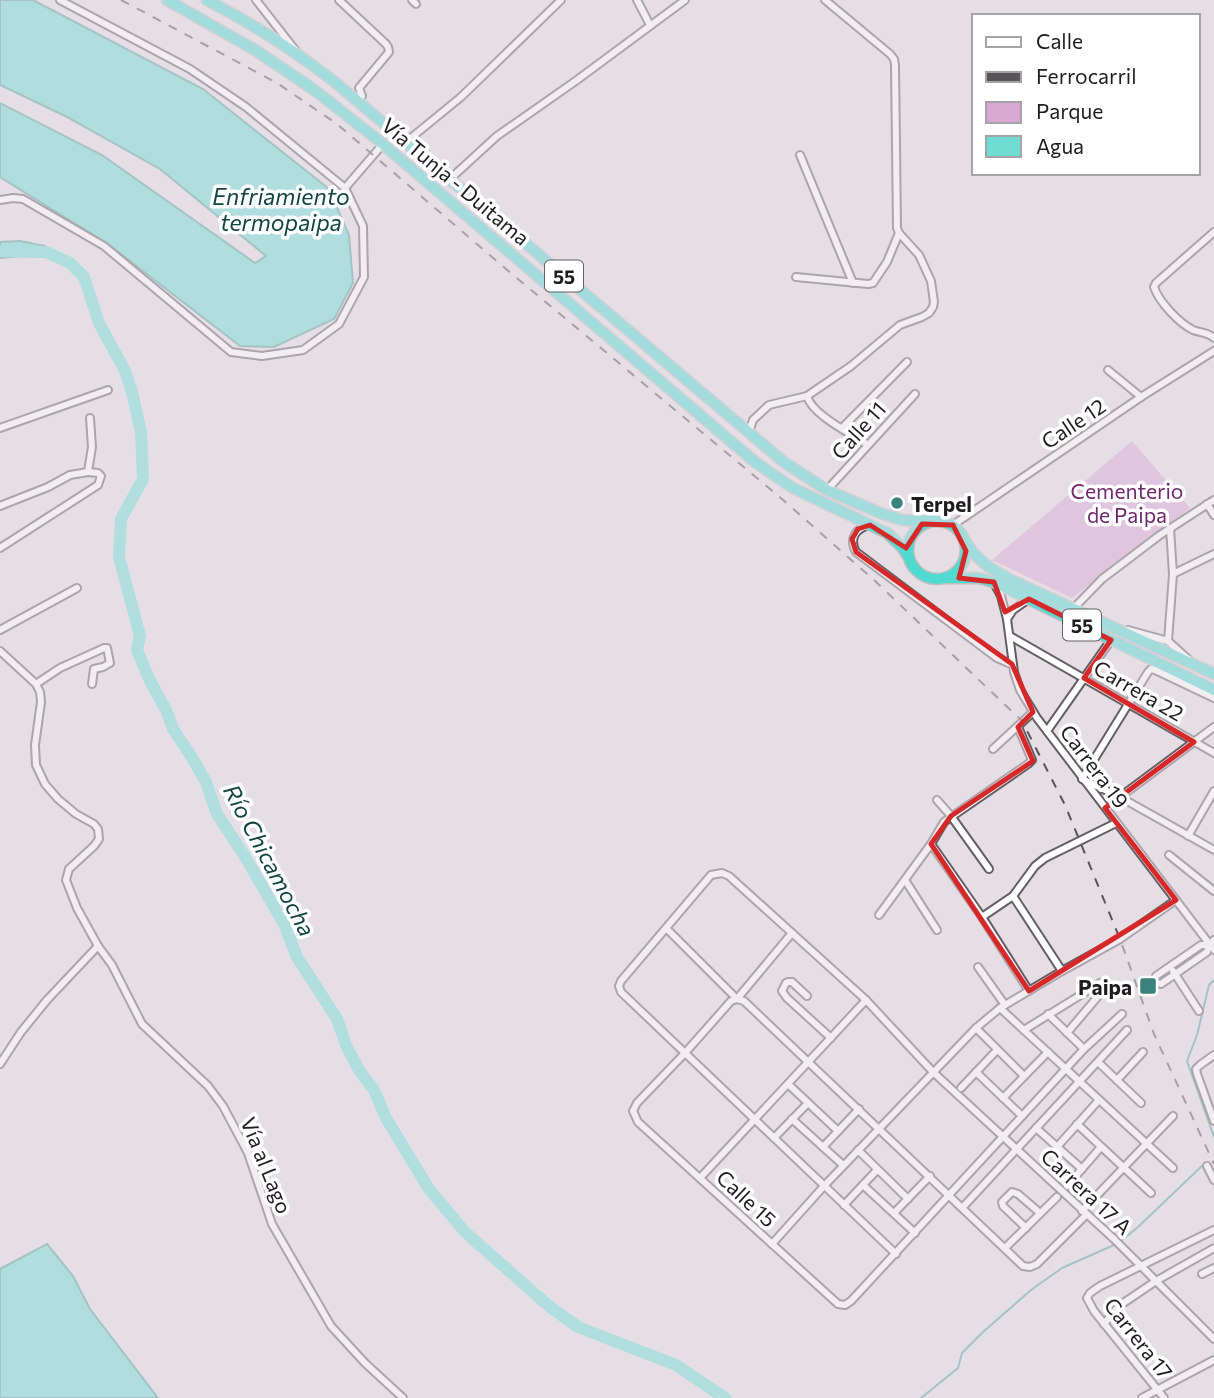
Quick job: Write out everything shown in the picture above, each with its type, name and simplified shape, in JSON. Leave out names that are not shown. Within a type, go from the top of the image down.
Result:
[{"type":"highway","name":"Vía Tunja - Duitama","points":[[167,0],[255,50],[313,89],[383,144],[755,462],[793,488],[887,533],[908,556]]},
{"type":"highway","name":"Vía Tunja - Duitama","points":[[207,0],[240,17],[300,56],[406,142],[785,463],[827,490],[891,517],[902,520],[934,520]]},
{"type":"highway","name":"55","points":[[934,520],[953,525],[971,552],[988,567],[1009,579],[1214,674]]},
{"type":"highway","points":[[908,556],[908,544],[913,532],[922,524],[934,520]]},
{"type":"highway","points":[[945,578],[956,572],[963,563],[966,551],[964,539]]},
{"type":"highway","name":"55","points":[[908,556],[912,565],[926,577],[979,578],[994,582],[1214,690]]},
{"type":"street","points":[[0,200],[23,199],[104,246],[231,352],[262,356],[303,350],[339,324],[364,277],[363,226],[345,188],[246,107],[190,69],[60,0]]},
{"type":"street","points":[[256,0],[300,56]]},
{"type":"street","points":[[339,0],[389,49],[359,88],[362,96],[357,102]]},
{"type":"street","points":[[406,142],[461,97],[561,0]]},
{"type":"street","points":[[638,0],[650,25]]},
{"type":"street","points":[[450,179],[497,136],[685,0]]},
{"type":"street","points":[[749,432],[753,420],[769,405],[807,396],[851,366],[900,325],[929,313],[934,302],[931,281],[919,256],[899,233],[897,225],[894,59],[825,0]]},
{"type":"street","points":[[345,188],[383,144]]},
{"type":"street","points":[[800,155],[853,283]]},
{"type":"street","points":[[1213,336],[1194,330],[1178,320],[1154,288],[1156,283],[1214,232]]},
{"type":"street","points":[[796,278],[868,284],[876,281],[899,233]]},
{"type":"street","name":"Calle 12","points":[[953,525],[1141,397],[1214,351]]},
{"type":"street","points":[[842,428],[907,362]]},
{"type":"street","points":[[1108,370],[1141,397]]},
{"type":"street","points":[[0,428],[108,390]]},
{"type":"street","name":"Calle 11","points":[[827,490],[915,394]]},
{"type":"street","points":[[807,396],[810,404],[825,417],[868,445]]},
{"type":"street","points":[[88,472],[92,447],[90,418]]},
{"type":"street","points":[[0,506],[48,487],[69,475],[88,472],[102,476],[98,485],[0,548]]},
{"type":"street","points":[[1073,609],[1102,579],[1170,528],[1214,500]]},
{"type":"street","points":[[1207,504],[1214,515]]},
{"type":"street","points":[[870,525],[862,526],[855,533],[852,544],[856,552],[997,658],[1013,664]]},
{"type":"street","points":[[1168,641],[1173,574],[1170,528]]},
{"type":"street","points":[[1173,574],[1214,554]]},
{"type":"street","name":"Carrera 19","points":[[994,582],[1007,620],[1013,664],[1020,690],[1033,712],[1212,945]]},
{"type":"street","points":[[0,630],[77,588]]},
{"type":"street","points":[[1007,620],[1013,610],[1029,599]]},
{"type":"street","points":[[1115,628],[1168,641],[1192,664]]},
{"type":"street","name":"Carrera 22","points":[[1010,636],[1214,753]]},
{"type":"street","points":[[1047,731],[1111,639]]},
{"type":"street","points":[[0,651],[36,684],[60,668],[107,648],[110,663],[94,669],[92,684]]},
{"type":"street","points":[[1214,698],[1151,669],[1082,779],[1120,797],[1214,850]]},
{"type":"street","name":"Vía al Lago","points":[[36,684],[41,702],[35,744],[36,765],[45,784],[58,799],[98,829],[99,839],[69,869],[66,880],[77,908],[112,965],[142,1024],[208,1086],[223,1106],[248,1153],[272,1224],[331,1326],[365,1363],[403,1398]]},
{"type":"street","points":[[993,749],[1033,712]]},
{"type":"street","points":[[879,915],[944,822],[1032,760],[1018,727]]},
{"type":"street","points":[[1120,797],[1214,727]]},
{"type":"street","points":[[1188,836],[1214,791]]},
{"type":"street","points":[[937,800],[989,869]]},
{"type":"street","points":[[982,917],[1013,896],[1035,866],[1045,858],[1116,823]]},
{"type":"street","points":[[931,844],[1029,991]]},
{"type":"street","points":[[1169,855],[1214,891]]},
{"type":"street","name":"Carrera 17 A","points":[[667,929],[711,875],[722,873],[729,876],[866,1000],[933,1072],[1114,1239],[1214,1339]]},
{"type":"street","points":[[905,880],[937,930]]},
{"type":"street","points":[[1013,896],[1062,971]]},
{"type":"street","points":[[772,1244],[824,1185],[976,1028],[1003,1007],[1120,939],[1176,900]]},
{"type":"street","points":[[1122,1014],[1084,1049],[1022,1116],[1003,1137],[950,1195],[915,1233],[896,1254],[621,992],[620,986],[621,981],[667,929],[737,999],[744,1001],[808,1062],[859,1109],[950,1195],[963,1207],[1023,1266],[1034,1266],[1173,1115]]},
{"type":"street","points":[[685,1053],[731,1001],[737,999],[792,933]]},
{"type":"street","points":[[1212,945],[1207,952],[1161,984],[1154,979],[1201,946],[1212,945]]},
{"type":"street","points":[[0,1064],[47,1000],[98,946]]},
{"type":"street","points":[[1170,966],[1199,1011]]},
{"type":"street","points":[[978,967],[1003,1007],[1024,1030],[1173,1168]]},
{"type":"street","points":[[1024,1030],[1106,981],[1105,988],[1067,1033]]},
{"type":"street","points":[[807,996],[792,982],[788,982],[782,990],[787,998],[831,1038]]},
{"type":"street","points":[[700,1178],[866,1000]]},
{"type":"street","points":[[1048,1014],[1084,1049]]},
{"type":"street","points":[[976,1028],[1024,1076]]},
{"type":"street","points":[[963,1207],[1127,1030]]},
{"type":"street","points":[[961,1088],[997,1049]]},
{"type":"street","points":[[1003,1098],[1048,1052]]},
{"type":"street","points":[[1117,1080],[1143,1052]]},
{"type":"street","name":"Calle 15","points":[[685,1053],[636,1103],[633,1111],[638,1122],[835,1303],[842,1305],[851,1301],[896,1254]]},
{"type":"street","points":[[1214,1055],[1196,1069],[1214,1121]]},
{"type":"street","points":[[1098,1062],[1141,1102]]},
{"type":"street","points":[[976,1072],[1022,1116]]},
{"type":"street","points":[[788,1084],[838,1131]]},
{"type":"street","points":[[1057,1147],[1099,1100]]},
{"type":"street","points":[[774,1138],[808,1103]]},
{"type":"street","points":[[823,1147],[859,1109]]},
{"type":"street","points":[[792,1119],[843,1165]]},
{"type":"street","points":[[1077,1124],[1151,1193]]},
{"type":"street","points":[[1036,1128],[1082,1169]]},
{"type":"street","points":[[1067,1186],[1101,1147]]},
{"type":"street","points":[[858,1150],[908,1199]]},
{"type":"street","points":[[1207,1166],[1214,1180]]},
{"type":"street","points":[[845,1205],[877,1170]]},
{"type":"street","points":[[894,1213],[930,1176]]},
{"type":"street","points":[[863,1185],[915,1233]]},
{"type":"street","points":[[1026,1228],[1003,1206],[1010,1194],[1015,1192],[1040,1213]]},
{"type":"street","points":[[1005,1248],[1056,1197]]},
{"type":"street","points":[[1140,1266],[1214,1230]]},
{"type":"street","points":[[1104,1324],[1118,1306],[1214,1248]]},
{"type":"street","name":"Carrera 17","points":[[1140,1266],[1100,1286],[1087,1298],[1104,1324],[1164,1398]]},
{"type":"street","points":[[1202,1274],[1214,1268]]},
{"type":"street","points":[[1142,1398],[1214,1360]]},
{"type":"highlighted area","points":[[922,524],[953,525],[966,551],[959,578],[994,582],[1005,612],[1029,599],[1111,640],[1084,678],[1194,742],[1105,808],[1176,900],[1029,991],[931,844],[951,816],[1033,761],[1018,727],[1033,712],[1012,664],[856,552],[852,539],[858,529],[870,525],[906,548]]},
{"type":"green space","name":"Cementerio de Paipa","points":[[1132,441],[1190,508],[1072,598],[992,560]]},
{"type":"water","name":"Enfriamiento termopaipa","points":[[0,0],[33,0],[203,89],[329,189],[349,235],[353,283],[334,319],[274,347],[240,346],[108,244],[0,177],[0,103],[102,155],[255,263],[266,256],[160,169],[65,116],[0,85]]},
{"type":"water","points":[[20,241],[45,246],[46,257],[0,258],[0,242]]},
{"type":"water","points":[[47,1244],[73,1276],[90,1309],[158,1398],[0,1398],[0,1269]]},
{"type":"waterway","name":"Río Chicamocha","points":[[0,251],[46,252],[70,263],[84,277],[99,323],[125,371],[141,432],[143,479],[121,519],[119,557],[140,636],[137,650],[173,729],[206,782],[217,814],[284,924],[297,957],[337,1019],[359,1070],[374,1090],[386,1118],[429,1189],[465,1232],[550,1307],[578,1327],[676,1365],[725,1398]]},
{"type":"waterway","points":[[1214,980],[1209,985],[1197,1035],[1187,1061],[1214,1137]]},
{"type":"waterway","points":[[1121,1241],[1204,1164]]},
{"type":"waterway","points":[[921,1398],[958,1368],[962,1353],[1031,1290],[1062,1268],[1114,1245]]},
{"type":"railway","points":[[121,0],[277,83],[337,124],[782,499],[874,580],[1022,721],[1065,805],[1120,939],[1154,1034],[1214,1164]]},
{"type":"place","name":"Terpel","points":[[897,503]]},
{"type":"place","name":"Paipa","points":[[1148,986]]}]
